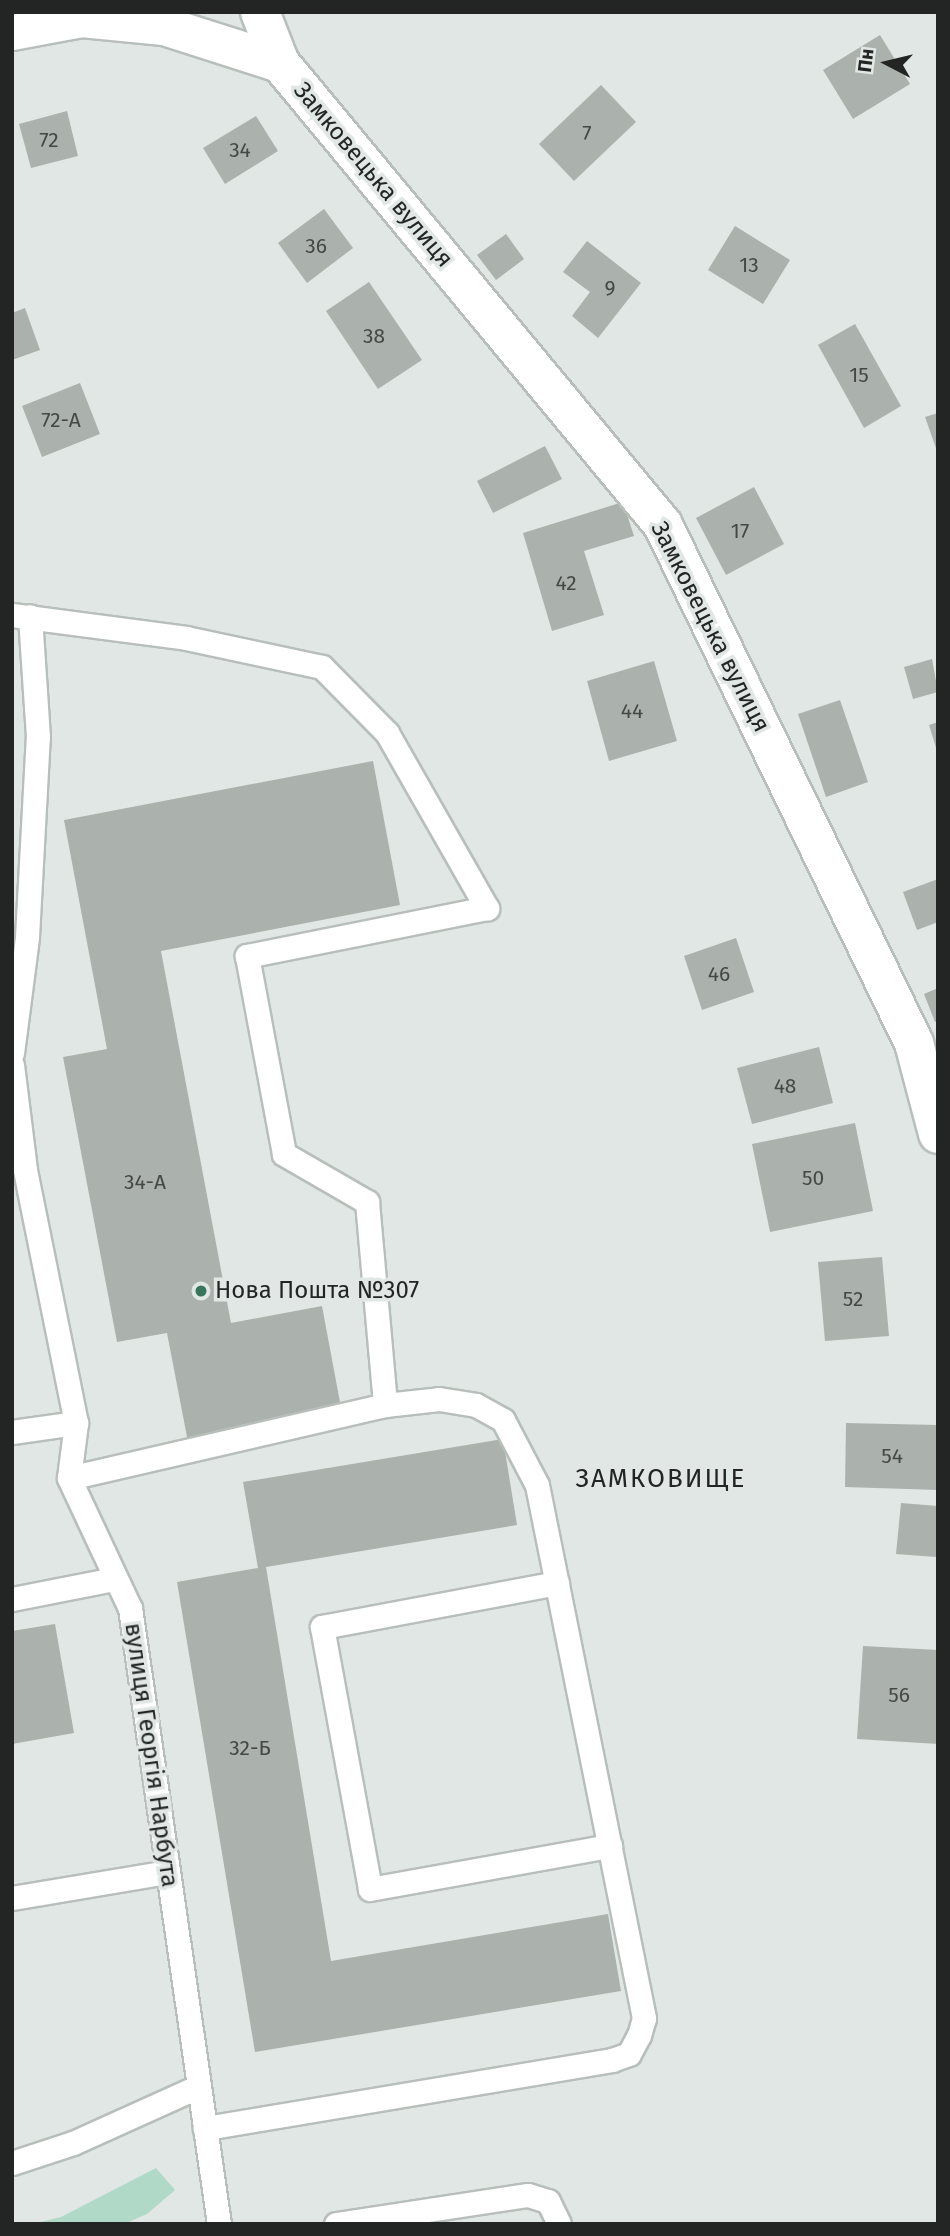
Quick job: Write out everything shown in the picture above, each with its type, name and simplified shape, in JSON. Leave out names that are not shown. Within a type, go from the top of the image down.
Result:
[{"type":"street","name":"Замковецька вулиця","points":[[260,12],[280,63],[663,525],[914,1043],[938,1134]]},
{"type":"street","points":[[12,31],[82,18],[164,26],[280,63]]},
{"type":"lane","points":[[12,1053],[19,938],[38,737],[21,615],[186,638],[322,667],[387,733],[487,908],[247,956],[284,1154],[367,1202],[385,1405]]},
{"type":"lane","points":[[12,1065],[19,1171],[76,1423],[69,1478],[385,1405],[439,1399],[476,1405],[503,1420],[537,1485],[644,2018],[629,2053],[205,2128]]},
{"type":"lane","points":[[12,1432],[76,1423]]},
{"type":"lane","name":"вулиця Георгія Нарбута","points":[[69,1478],[114,1579],[130,1608],[219,2224]]},
{"type":"lane","points":[[12,1599],[114,1579]]},
{"type":"lane","points":[[556,1583],[322,1627],[370,1889],[610,1846]]},
{"type":"lane","points":[[12,1898],[168,1872]]},
{"type":"lane","points":[[12,2163],[74,2143],[199,2086]]},
{"type":"lane","points":[[336,2224],[528,2195],[548,2201],[559,2224]]},
{"type":"green space","points":[[156,2168],[175,2190],[147,2214],[124,2224],[32,2224],[61,2217]]},
{"type":"building","points":[[880,35],[910,84],[853,119],[823,70]]},
{"type":"building","points":[[601,85],[636,122],[574,181],[539,144]]},
{"type":"building","points":[[67,111],[78,156],[31,168],[19,124]]},
{"type":"building","points":[[256,116],[278,151],[225,184],[203,148]]},
{"type":"building","points":[[324,209],[353,248],[307,283],[278,243]]},
{"type":"building","points":[[735,226],[790,260],[763,304],[708,270]]},
{"type":"building","points":[[506,234],[524,259],[496,280],[477,255]]},
{"type":"building","points":[[587,241],[641,283],[598,338],[572,316],[590,292],[563,272]]},
{"type":"building","points":[[369,282],[422,360],[378,389],[326,311]]},
{"type":"building","points":[[25,308],[40,350],[12,360],[12,313]]},
{"type":"building","points":[[855,324],[901,406],[864,428],[818,345]]},
{"type":"building","points":[[80,383],[100,434],[42,457],[22,406]]},
{"type":"building","points":[[938,413],[938,451],[937,451],[925,417]]},
{"type":"building","points":[[545,446],[562,479],[493,513],[477,481]]},
{"type":"building","points":[[754,487],[784,544],[726,575],[696,518]]},
{"type":"building","points":[[623,502],[634,536],[584,551],[604,615],[552,631],[523,533]]},
{"type":"building","points":[[932,659],[938,692],[913,699],[904,667]]},
{"type":"building","points":[[654,661],[677,741],[609,761],[587,681]]},
{"type":"building","points":[[840,700],[868,782],[826,797],[798,714]]},
{"type":"building","points":[[938,722],[938,751],[937,751],[929,725]]},
{"type":"building","points":[[373,761],[400,905],[161,951],[231,1323],[322,1306],[342,1413],[188,1442],[167,1333],[117,1342],[63,1057],[107,1049],[64,820]]},
{"type":"building","points":[[938,879],[938,922],[917,930],[903,892]]},
{"type":"building","points":[[736,938],[754,992],[702,1010],[684,956]]},
{"type":"building","points":[[938,988],[938,1021],[935,1022],[924,994]]},
{"type":"building","points":[[819,1047],[833,1103],[752,1124],[737,1068]]},
{"type":"building","points":[[855,1123],[873,1211],[770,1232],[752,1144]]},
{"type":"building","points":[[882,1257],[889,1336],[825,1341],[818,1262]]},
{"type":"building","points":[[846,1423],[938,1425],[938,1490],[845,1487]]},
{"type":"building","points":[[503,1439],[517,1525],[266,1567],[331,1961],[608,1914],[621,1991],[255,2052],[177,1582],[258,1568],[243,1482]]},
{"type":"building","points":[[901,1503],[938,1506],[936,1557],[896,1554]]},
{"type":"building","points":[[55,1624],[74,1733],[12,1744],[12,1631]]},
{"type":"building","points":[[863,1646],[938,1650],[938,1744],[857,1739]]},
{"type":"place","name":"Нова Пошта №307","points":[[201,1291]]},
{"type":"district","name":"ЗАМКОВИЩЕ","points":[[661,1479]]}]
